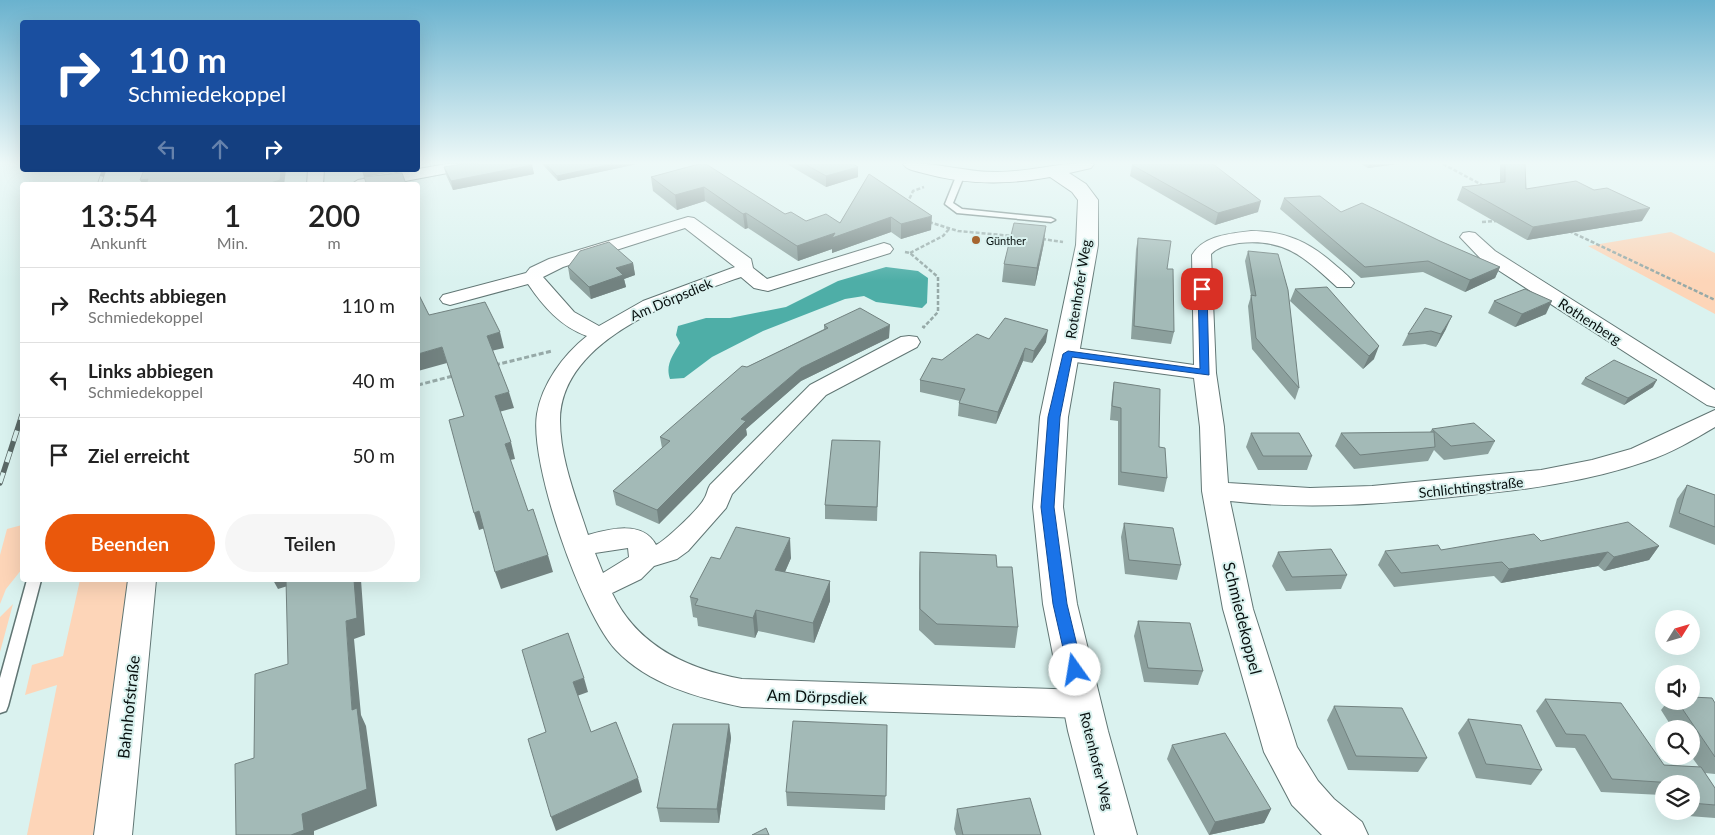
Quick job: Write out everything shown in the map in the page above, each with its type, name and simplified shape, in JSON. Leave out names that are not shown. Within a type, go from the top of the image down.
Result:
[{"type":"street","name":"Rotenhofer Weg","points":[[1088,203],[1087,245],[1068,354],[1054,417],[1048,507],[1060,604],[1116,835]]},
{"type":"street","points":[[450,300],[533,277],[537,272],[556,263],[688,222],[744,264],[744,270],[762,284],[768,285],[884,249]]},
{"type":"street","name":"Rothenberg","points":[[1469,237],[1488,255],[1715,400]]},
{"type":"street","name":"Schmiedekoppel","points":[[1344,283],[1306,249],[1283,238],[1236,238],[1207,247],[1201,255],[1205,373],[1212,426],[1215,491],[1238,609],[1281,752],[1305,793],[1321,812],[1349,835]]},
{"type":"street","name":"Am Dörpsdiek","points":[[744,270],[659,301],[618,322],[593,342],[570,366],[560,384],[548,417],[552,461],[594,588],[616,629],[627,641],[665,669],[714,688],[742,693],[1083,704]]},
{"type":"street","points":[[533,277],[593,342]]},
{"type":"street","points":[[644,558],[667,552],[678,544],[717,502],[719,491],[818,390],[909,342]]},
{"type":"street","points":[[1068,354],[1205,373]]},
{"type":"street","name":"Schlichtingstraße","points":[[1215,491],[1271,497],[1350,497],[1510,483],[1573,473],[1643,454],[1663,446],[1715,417]]},
{"type":"street","points":[[580,547],[626,538],[638,541],[644,549],[644,558],[637,568],[623,577],[594,588]]},
{"type":"street","name":"Bahnhofstraße","points":[[114,835],[142,582]]},
{"type":"lane","points":[[949,203],[960,211],[967,213],[1051,220]]},
{"type":"lane","points":[[0,706],[33,585]]},
{"type":"path","points":[[909,342],[938,312],[938,277],[910,253],[942,236],[961,223],[967,213]]},
{"type":"path","points":[[1469,237],[1471,223],[1498,220]]},
{"type":"path","points":[[1565,229],[1715,300]]},
{"type":"path","points":[[492,366],[593,342]]},
{"type":"path","points":[[420,384],[455,375]]},
{"type":"shaded area","points":[[1671,232],[1715,253],[1715,314],[1588,246]]},
{"type":"shaded area","points":[[20,526],[20,572],[6,589],[0,604],[0,555],[7,529]]},
{"type":"shaded area","points":[[80,582],[131,582],[97,835],[27,835],[57,685],[25,695],[32,665],[63,656]]},
{"type":"shaded area","points":[[13,604],[0,652],[0,617]]},
{"type":"water","points":[[886,267],[918,271],[928,278],[927,303],[922,308],[876,302],[864,296],[845,299],[763,331],[712,357],[684,378],[670,379],[669,365],[680,343],[676,335],[678,326],[706,318],[730,318],[786,307],[838,281]]},
{"type":"building","points":[[727,203],[768,203],[785,214],[791,212],[806,221],[826,214],[840,223],[852,203],[912,203],[932,216],[901,224],[891,217],[832,238],[835,233],[797,246],[746,213],[743,214]]},
{"type":"building","points":[[1200,203],[1254,203],[1218,213]]},
{"type":"building","points":[[1290,203],[1329,203],[1341,212],[1362,203],[1440,241],[1500,267],[1470,280],[1428,261],[1365,267]]},
{"type":"building","points":[[1490,203],[1639,203],[1650,208],[1533,227]]},
{"type":"building","points":[[1014,223],[1046,226],[1037,268],[1004,264]]},
{"type":"building","points":[[1138,238],[1171,241],[1167,269],[1173,269],[1174,332],[1134,326]]},
{"type":"building","points":[[609,242],[633,263],[616,268],[623,275],[589,287],[568,267],[580,251]]},
{"type":"building","points":[[1248,251],[1278,254],[1288,290],[1299,388],[1256,338],[1251,295],[1256,296]]},
{"type":"building","points":[[1327,287],[1379,346],[1369,356],[1295,289]]},
{"type":"building","points":[[1525,289],[1552,301],[1522,314],[1494,301]]},
{"type":"building","points":[[420,297],[429,315],[485,302],[500,332],[487,336],[509,392],[495,396],[511,442],[505,444],[528,511],[533,509],[548,555],[495,572],[479,511],[474,513],[449,420],[464,416],[442,347],[420,353]]},
{"type":"building","points":[[860,308],[890,325],[801,368],[741,419],[746,421],[657,510],[613,491],[670,441],[660,437],[742,366],[747,367],[828,328],[824,325]]},
{"type":"building","points":[[1425,308],[1452,316],[1441,334],[1431,331],[1408,334]]},
{"type":"building","points":[[1005,318],[1048,330],[1034,351],[1025,348],[998,412],[959,403],[965,389],[920,380],[932,358],[942,360],[977,334],[989,339]]},
{"type":"building","points":[[1614,360],[1657,380],[1628,398],[1585,378]]},
{"type":"building","points":[[1114,382],[1160,389],[1159,447],[1165,448],[1167,478],[1121,472],[1121,408],[1112,406]]},
{"type":"building","points":[[1474,423],[1495,441],[1451,446],[1432,429]]},
{"type":"building","points":[[1434,432],[1435,447],[1360,455],[1341,433]]},
{"type":"building","points":[[1251,433],[1299,433],[1312,456],[1263,456]]},
{"type":"building","points":[[832,440],[880,441],[877,507],[825,505]]},
{"type":"building","points":[[1687,485],[1715,495],[1715,527],[1679,513]]},
{"type":"building","points":[[1628,522],[1659,546],[1614,557],[1608,552],[1509,569],[1502,562],[1401,573],[1385,551],[1438,545],[1441,550],[1534,534],[1541,541]]},
{"type":"building","points":[[1124,523],[1173,528],[1181,565],[1129,560]]},
{"type":"building","points":[[736,527],[790,538],[775,570],[830,581],[813,623],[756,610],[753,618],[695,605],[698,599],[690,597],[711,557],[720,559]]},
{"type":"building","points":[[1331,549],[1347,575],[1292,577],[1278,552]]},
{"type":"building","points":[[920,552],[996,555],[997,567],[1012,567],[1018,627],[937,624],[920,609]]},
{"type":"building","points":[[286,582],[354,582],[357,618],[346,621],[352,710],[357,708],[367,789],[302,814],[304,830],[291,835],[236,835],[235,764],[254,758],[255,674],[288,664]]},
{"type":"building","points":[[1138,621],[1190,623],[1203,671],[1148,668]]},
{"type":"building","points":[[568,633],[584,678],[573,682],[591,732],[616,722],[638,778],[551,817],[528,739],[546,732],[522,650]]},
{"type":"building","points":[[1700,697],[1712,698],[1715,703],[1715,757],[1700,735],[1700,720],[1690,720],[1683,710],[1700,710]]},
{"type":"building","points":[[1545,699],[1621,703],[1655,752],[1655,765],[1701,767],[1715,788],[1715,805],[1700,804],[1700,775],[1655,775],[1655,782],[1612,779],[1585,735],[1566,734]]},
{"type":"building","points":[[1334,706],[1402,708],[1427,758],[1356,756]]},
{"type":"building","points":[[1468,719],[1521,725],[1542,770],[1486,764]]},
{"type":"building","points":[[793,721],[887,725],[886,796],[786,792]]},
{"type":"building","points":[[673,724],[729,724],[717,809],[657,808]]},
{"type":"building","points":[[1225,733],[1271,809],[1215,822],[1172,745]]},
{"type":"building","points":[[1030,798],[1041,835],[963,835],[957,809]]},
{"type":"building","points":[[766,828],[769,835],[752,835]]},
{"type":"railway","points":[[0,483],[20,421]]},
{"type":"place","name":"Günther","points":[[976,240]]},
{"type":"route","points":[[1075,670],[1060,604],[1048,507],[1054,417],[1068,354],[1205,373],[1206,356],[1202,289]]}]
